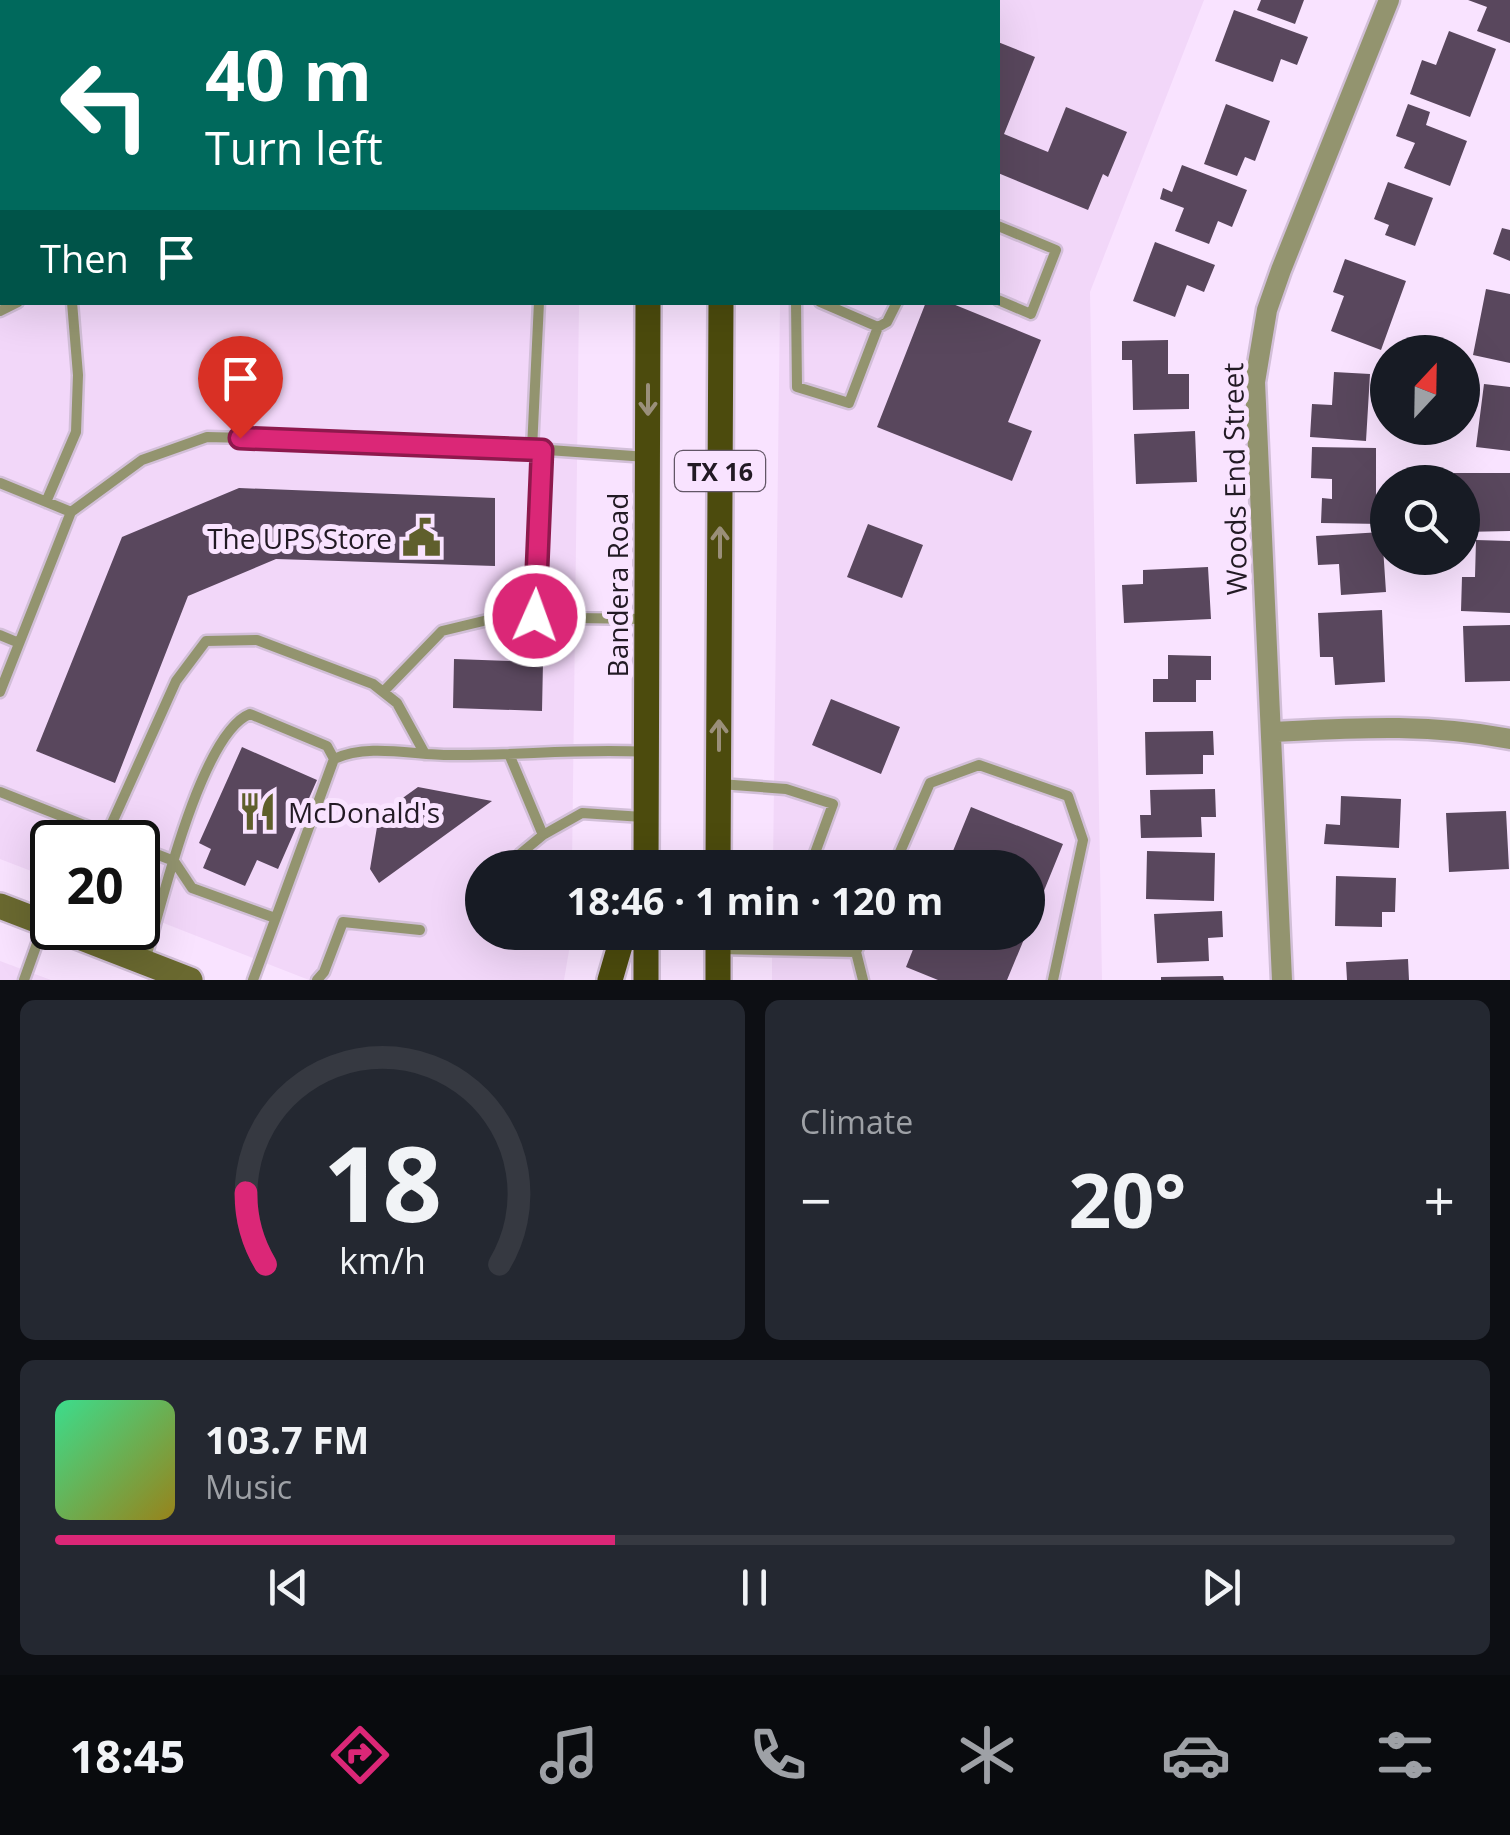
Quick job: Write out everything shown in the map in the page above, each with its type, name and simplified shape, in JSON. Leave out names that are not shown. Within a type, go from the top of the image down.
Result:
[{"type":"main road","name":"Bandera Road","points":[[646,850],[648,305]]},
{"type":"main road","name":"TX 16","points":[[718,850],[721,305]]},
{"type":"main road","points":[[641,850],[646,822]]},
{"type":"main road","points":[[0,906],[30,918]]},
{"type":"main road","points":[[104,950],[146,969],[190,980]]},
{"type":"main road","points":[[610,980],[619,950]]},
{"type":"main road","points":[[646,950],[646,980]]},
{"type":"main road","points":[[718,950],[718,980]]},
{"type":"street","name":"Woods End Street","points":[[1282,980],[1255,418],[1259,346],[1281,270],[1388,0]]},
{"type":"street","points":[[1271,732],[1411,726],[1458,729],[1510,739]]},
{"type":"lane","points":[[1000,227],[1056,250],[1031,314],[1000,301]]},
{"type":"lane","points":[[46,502],[76,432],[78,375],[72,305]]},
{"type":"lane","points":[[535,616],[539,305]]},
{"type":"lane","points":[[796,305],[797,386],[849,403],[878,326],[887,322],[895,305]]},
{"type":"lane","points":[[827,305],[878,326]]},
{"type":"lane","points":[[0,692],[71,512],[142,460],[207,438],[537,449],[648,457]]},
{"type":"lane","points":[[0,483],[71,512]]},
{"type":"lane","points":[[383,692],[442,631],[500,617],[647,619]]},
{"type":"lane","points":[[0,635],[19,642]]},
{"type":"lane","points":[[113,820],[176,681],[206,641],[256,640],[373,684],[397,703],[425,754]]},
{"type":"lane","points":[[146,969],[174,861],[204,774],[238,719],[250,714],[327,746],[334,759]]},
{"type":"lane","points":[[253,980],[334,759],[352,750],[425,754],[646,752]]},
{"type":"lane","points":[[509,754],[543,835]]},
{"type":"lane","points":[[901,850],[930,783],[979,765],[1068,796],[1083,840],[1053,980]]},
{"type":"lane","points":[[719,784],[786,789],[834,804],[816,850]]},
{"type":"lane","points":[[0,792],[71,820]]},
{"type":"lane","points":[[525,850],[582,813],[646,822]]},
{"type":"lane","points":[[160,856],[174,861],[192,888],[275,918]]},
{"type":"lane","points":[[317,980],[324,972],[343,922],[420,930]]},
{"type":"lane","points":[[24,980],[39,950]]},
{"type":"lane","points":[[831,950],[856,952],[864,980]]},
{"type":"shaded area","points":[[1000,0],[1204,0],[1090,292],[1102,980],[772,980],[772,950],[1045,950],[1045,850],[773,850],[780,305],[1000,305]]},
{"type":"shaded area","points":[[0,305],[579,305],[572,850],[465,850],[465,950],[569,950],[564,980],[309,980],[160,922],[160,820],[30,820],[30,871],[0,859]]},
{"type":"shaded area","points":[[0,961],[51,980],[0,980]]},
{"type":"building","points":[[1261,0],[1304,0],[1295,24],[1257,10]]},
{"type":"building","points":[[1468,0],[1510,0],[1510,43],[1477,31],[1487,7]]},
{"type":"building","points":[[1234,10],[1308,37],[1297,65],[1281,59],[1273,82],[1215,61]]},
{"type":"building","points":[[1449,31],[1496,49],[1470,117],[1410,94],[1422,60],[1436,65]]},
{"type":"building","points":[[1000,43],[1035,57],[1004,134],[1048,152],[1066,107],[1127,132],[1108,177],[1103,174],[1088,210],[1000,174]]},
{"type":"building","points":[[1226,104],[1270,121],[1255,161],[1245,157],[1237,176],[1204,164]]},
{"type":"building","points":[[1408,104],[1430,112],[1426,125],[1467,141],[1450,186],[1404,168],[1415,143],[1396,136]]},
{"type":"building","points":[[1182,165],[1247,190],[1232,227],[1218,221],[1209,244],[1175,231],[1184,208],[1160,199],[1163,188],[1172,192]]},
{"type":"building","points":[[1388,182],[1433,198],[1415,246],[1385,235],[1389,225],[1374,219]]},
{"type":"building","points":[[1502,228],[1510,230],[1510,261],[1493,254]]},
{"type":"building","points":[[1155,242],[1215,265],[1204,292],[1187,285],[1175,317],[1133,301]]},
{"type":"building","points":[[1345,259],[1406,281],[1386,335],[1370,335],[1370,346],[1331,331],[1344,296],[1333,292]]},
{"type":"building","points":[[1486,289],[1510,294],[1510,363],[1480,357],[1480,335],[1477,335]]},
{"type":"building","points":[[925,305],[955,305],[1041,340],[1008,422],[1032,431],[1012,481],[877,427]]},
{"type":"building","points":[[1168,340],[1168,374],[1189,374],[1189,409],[1133,410],[1132,360],[1122,360],[1122,341]]},
{"type":"building","points":[[1334,372],[1370,374],[1366,441],[1310,437],[1312,404],[1332,405]]},
{"type":"building","points":[[1484,384],[1510,387],[1510,451],[1476,447],[1480,445]]},
{"type":"building","points":[[1195,431],[1197,482],[1136,484],[1134,434]]},
{"type":"building","points":[[1312,447],[1376,448],[1376,465],[1370,465],[1370,524],[1321,523],[1322,498],[1332,499],[1332,479],[1311,478]]},
{"type":"building","points":[[1480,473],[1510,473],[1510,531],[1480,532]]},
{"type":"building","points":[[239,488],[495,498],[495,566],[276,559],[188,596],[115,783],[36,751],[122,537]]},
{"type":"building","points":[[868,524],[923,545],[902,598],[847,577]]},
{"type":"building","points":[[1370,533],[1370,575],[1385,575],[1386,592],[1341,595],[1339,564],[1318,565],[1316,536]]},
{"type":"building","points":[[1480,540],[1510,541],[1510,613],[1461,611],[1462,577],[1480,575]]},
{"type":"building","points":[[1208,567],[1211,619],[1124,623],[1122,585],[1143,584],[1143,570]]},
{"type":"building","points":[[1382,610],[1385,682],[1335,685],[1333,657],[1320,657],[1318,613]]},
{"type":"building","points":[[1510,625],[1510,681],[1465,682],[1463,626]]},
{"type":"building","points":[[1168,655],[1211,656],[1211,680],[1196,680],[1196,702],[1153,702],[1153,679],[1168,679]]},
{"type":"building","points":[[454,659],[543,662],[542,711],[453,708]]},
{"type":"building","points":[[831,699],[900,727],[881,774],[812,745]]},
{"type":"building","points":[[1213,731],[1214,755],[1203,755],[1203,774],[1146,775],[1145,732]]},
{"type":"building","name":"McDonald's","points":[[242,747],[317,780],[278,869],[257,860],[245,886],[203,868],[211,849],[199,843]]},
{"type":"building","points":[[418,787],[492,801],[379,883],[370,869],[379,815]]},
{"type":"building","points":[[1215,789],[1216,817],[1201,817],[1202,837],[1141,838],[1140,815],[1151,815],[1150,790]]},
{"type":"building","points":[[1341,796],[1401,799],[1399,848],[1324,844],[1326,824],[1340,825]]},
{"type":"building","points":[[971,807],[1063,844],[1045,888],[1045,850],[953,850]]},
{"type":"building","points":[[1506,811],[1509,869],[1449,872],[1446,813]]},
{"type":"building","points":[[1147,851],[1215,853],[1214,901],[1146,899]]},
{"type":"building","points":[[1336,876],[1396,878],[1395,912],[1382,912],[1382,927],[1335,926]]},
{"type":"building","points":[[1222,911],[1223,937],[1208,938],[1209,961],[1157,963],[1154,914]]},
{"type":"building","points":[[913,950],[1020,950],[1007,980],[938,980],[906,967]]},
{"type":"building","points":[[1408,959],[1409,980],[1347,980],[1346,962]]},
{"type":"building","points":[[1223,976],[1224,980],[1161,980],[1161,977]]},
{"type":"place","name":"The UPS Store","points":[[422,538]]},
{"type":"place","name":"McDonald's","points":[[258,812]]},
{"type":"route","points":[[240,438],[542,450],[535,616]]}]
